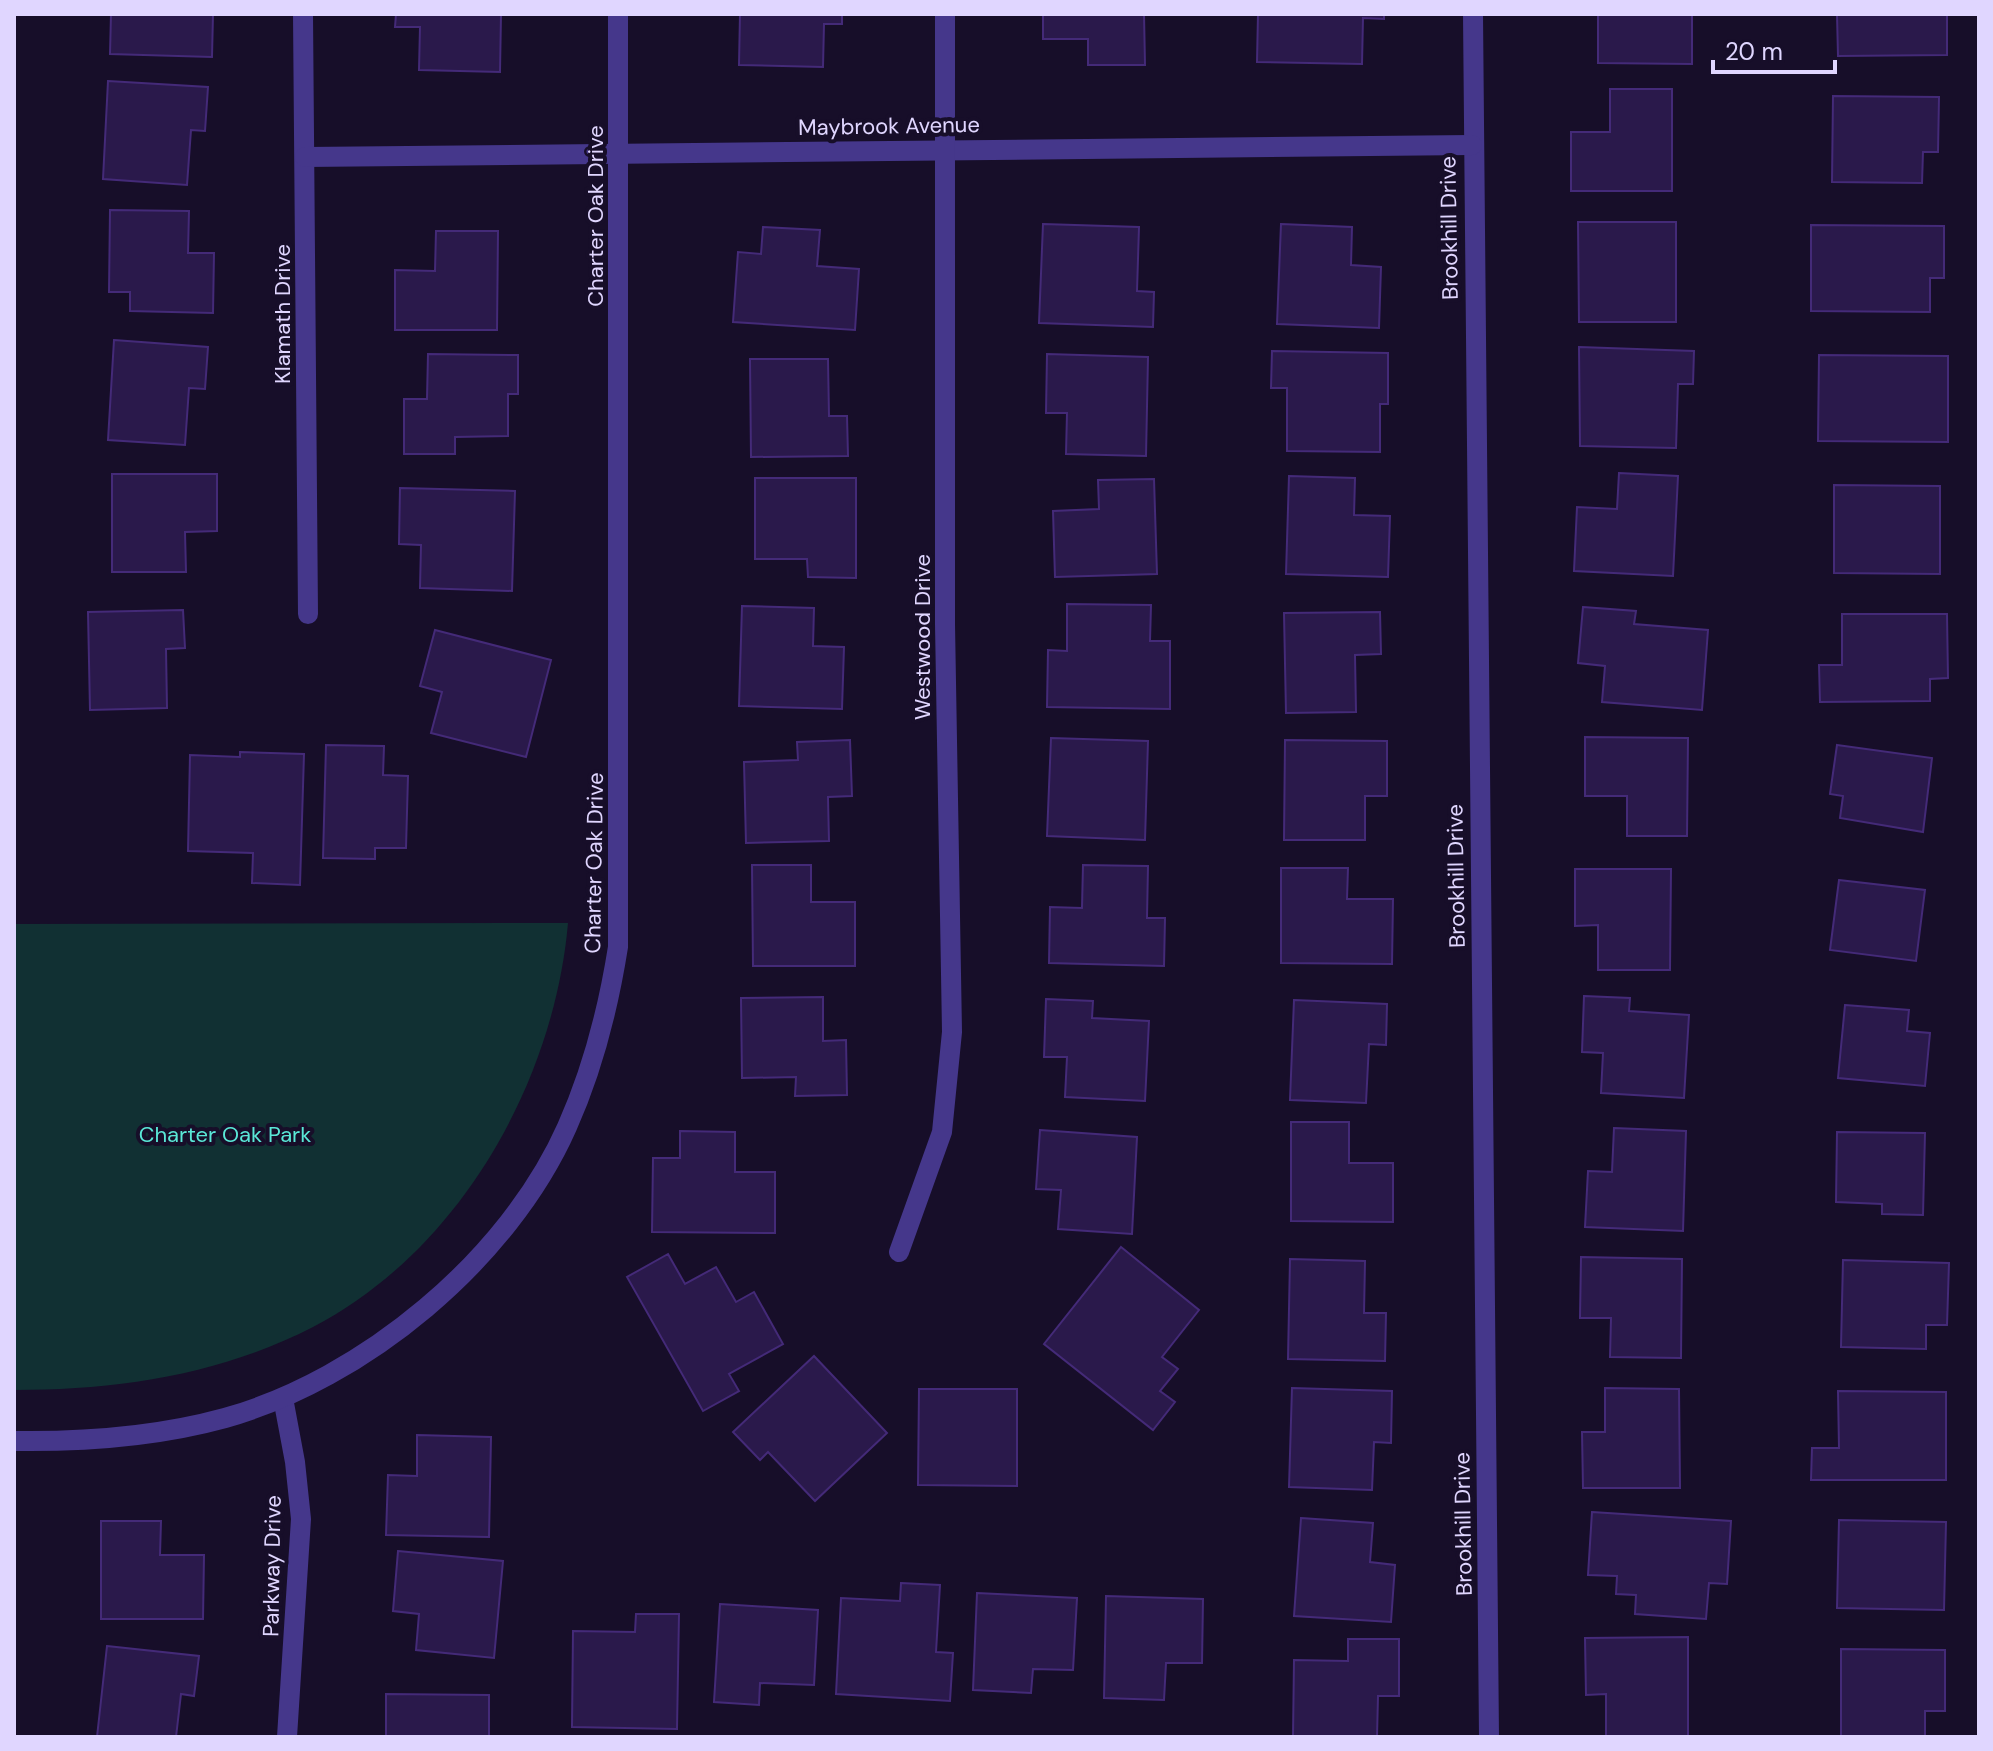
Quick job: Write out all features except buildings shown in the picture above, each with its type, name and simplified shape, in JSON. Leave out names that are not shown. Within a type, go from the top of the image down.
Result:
[{"type":"street","name":"Klamath Drive","points":[[303,14],[308,614]]},
{"type":"street","name":"Charter Oak Drive","points":[[14,1441],[54,1442],[175,1430],[283,1398],[366,1353],[454,1282],[510,1220],[540,1177],[566,1129],[596,1054],[618,947],[618,14]]},
{"type":"street","name":"Westwood Drive","points":[[899,1252],[942,1132],[952,1032],[945,624],[945,14]]},
{"type":"street","name":"Brookhill Drive","points":[[1473,14],[1489,1737]]},
{"type":"street","name":"Maybrook Avenue","points":[[305,157],[1472,145]]},
{"type":"street","name":"Parkway Drive","points":[[283,1398],[295,1462],[301,1519],[287,1737]]},
{"type":"green space","name":"Charter Oak Park","points":[[568,923],[559,983],[543,1043],[520,1101],[490,1156],[454,1208],[412,1254],[365,1294],[313,1327],[242,1357],[205,1368],[129,1383],[14,1390],[14,924]]}]
